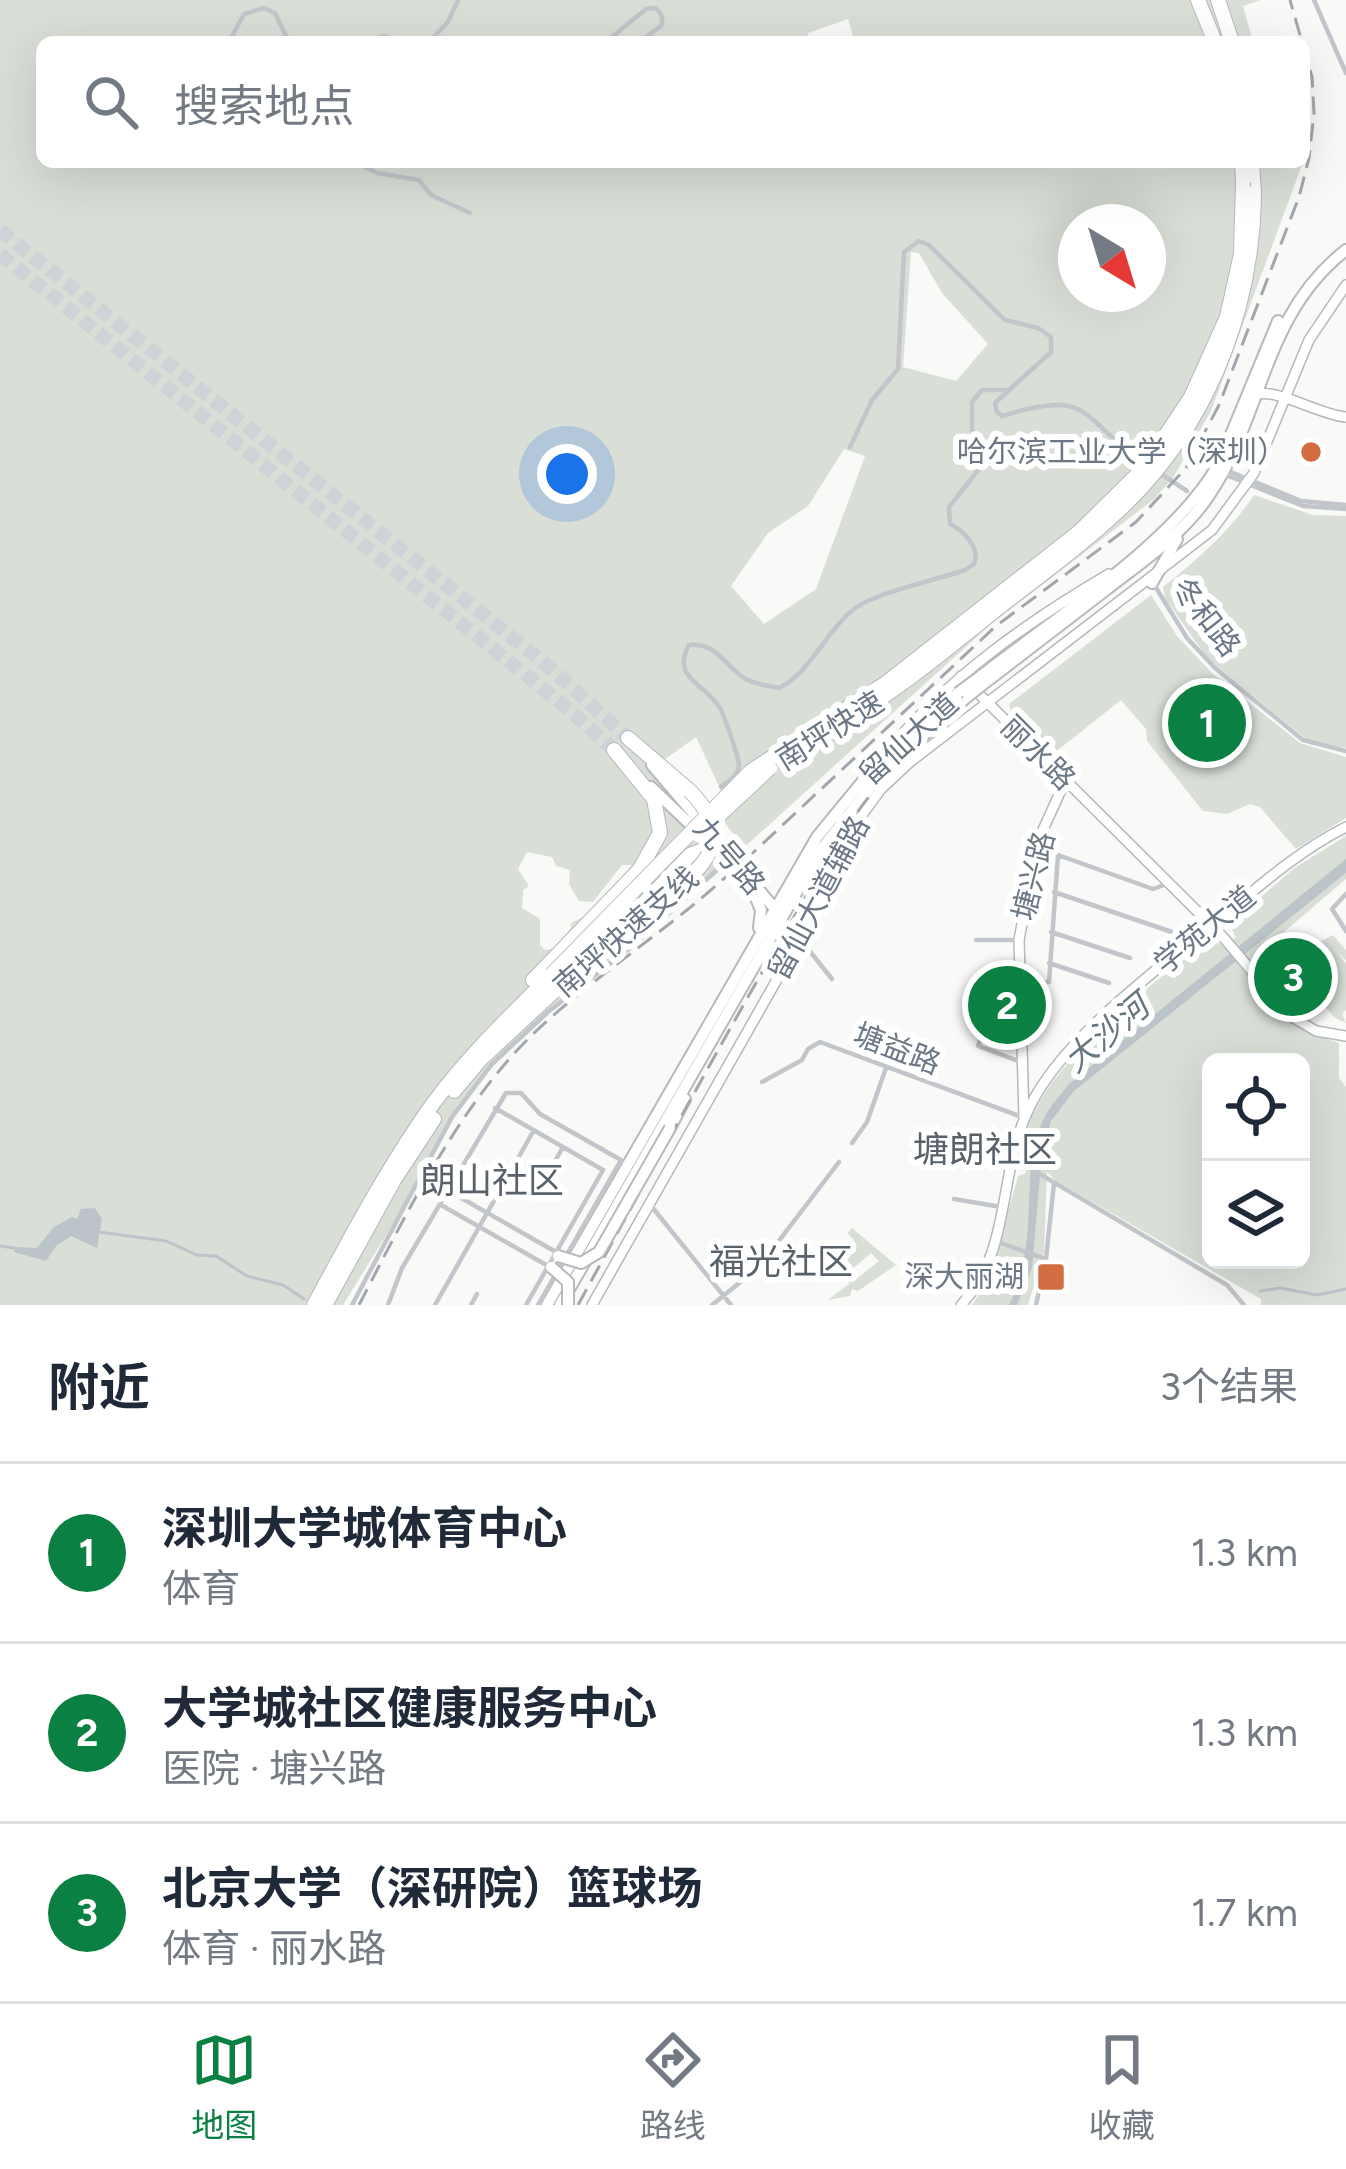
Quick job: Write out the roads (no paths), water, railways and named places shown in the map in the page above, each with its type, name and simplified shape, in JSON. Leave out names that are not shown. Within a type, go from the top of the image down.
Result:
[{"type":"highway","points":[[1198,0],[1213,36]]},
{"type":"highway","points":[[1218,0],[1230,36]]},
{"type":"highway","name":"南坪快速","points":[[1244,168],[1249,188]]},
{"type":"highway","name":"南坪快速","points":[[332,1283],[401,1150],[472,1063],[554,978],[760,776],[902,685],[1085,539],[1142,486],[1197,407],[1232,332],[1250,260],[1251,168]]},
{"type":"highway","name":"南坪快速支线","points":[[472,1063],[618,932],[693,876],[712,848],[710,818],[690,791],[628,738]]},
{"type":"highway","name":"南坪快速支线","points":[[472,1063],[500,1016],[649,857],[660,833],[654,799],[614,750]]},
{"type":"highway","points":[[618,932],[694,851],[708,848],[722,858]]},
{"type":"highway","points":[[314,1305],[332,1283]]},
{"type":"highway","points":[[325,1305],[332,1283]]},
{"type":"main road","name":"留仙大道","points":[[564,1305],[769,937],[787,885],[835,812],[876,765],[1188,522],[1221,470],[1292,307],[1346,246]]},
{"type":"main road","name":"留仙大道","points":[[982,680],[1191,505],[1221,470],[1281,314],[1312,272],[1346,246]]},
{"type":"main road","name":"留仙大道辅路","points":[[593,1305],[868,805],[910,762],[990,706],[1214,532],[1249,484],[1316,332],[1346,288]]},
{"type":"main road","points":[[1262,377],[1268,386],[1319,413],[1346,414]]},
{"type":"main road","points":[[1255,396],[1264,392],[1286,397]]},
{"type":"main road","points":[[1153,580],[1188,522]]},
{"type":"main road","points":[[876,765],[961,676],[1038,616],[1119,568]]},
{"type":"main road","name":"丽水路","points":[[961,676],[1225,936],[1294,1019],[1324,1034],[1346,1034]]},
{"type":"main road","name":"留仙大道","points":[[543,1305],[775,913],[856,802],[963,695]]},
{"type":"main road","name":"九号路","points":[[641,751],[775,913]]},
{"type":"main road","name":"九号路","points":[[640,777],[755,890]]},
{"type":"main road","name":"丽水路","points":[[1066,778],[1214,925]]},
{"type":"main road","name":"塘兴路","points":[[1026,1114],[1019,940],[1037,844],[1066,778]]},
{"type":"main road","name":"学苑大道","points":[[964,1305],[989,1267],[1026,1114],[1107,1011],[1294,858],[1346,829]]},
{"type":"main road","points":[[755,890],[771,896],[787,885]]},
{"type":"main road","points":[[754,944],[761,910],[755,890]]},
{"type":"main road","points":[[775,913],[797,937]]},
{"type":"main road","points":[[769,937],[776,931],[797,937]]},
{"type":"main road","name":"留仙大道辅路","points":[[593,1305],[797,937]]},
{"type":"main road","points":[[553,1261],[581,1263],[599,1252],[670,1128],[714,1034]]},
{"type":"main road","name":"学苑大道","points":[[964,1305],[989,1274],[1000,1244],[1005,1208]]},
{"type":"main road","points":[[553,1261],[571,1292],[564,1305]]},
{"type":"street","points":[[435,36],[458,0]]},
{"type":"street","points":[[1314,0],[1346,73]]},
{"type":"street","points":[[232,36],[244,14],[264,8],[275,13],[286,36]]},
{"type":"street","points":[[613,36],[646,9],[656,8],[662,24],[647,36]]},
{"type":"street","points":[[368,168],[419,180],[431,195],[470,213]]},
{"type":"street","points":[[850,447],[872,400],[898,369],[904,251],[919,242],[929,245],[1005,320],[1038,328],[1052,337],[1051,352],[995,403],[1002,416],[1046,404],[1082,409],[1120,446],[1187,491],[1191,505]]},
{"type":"street","points":[[721,787],[737,773],[739,764],[721,710],[689,680],[684,656],[689,645],[695,642],[724,657],[745,679],[779,688],[798,676],[837,625],[864,602],[974,564],[975,550],[961,529],[950,524],[949,507],[992,454],[972,430],[972,402],[982,390],[1008,390]]},
{"type":"street","points":[[1221,470],[1309,507],[1346,507]]},
{"type":"street","points":[[1187,491],[1204,489]]},
{"type":"street","name":"冬和路","points":[[1153,580],[1186,638],[1223,676],[1303,740],[1346,751]]},
{"type":"street","points":[[1037,844],[1155,890],[1169,883]]},
{"type":"street","points":[[1021,984],[1048,982],[1058,855]]},
{"type":"street","points":[[352,1305],[452,1117],[492,1064],[548,1012],[630,948],[722,858]]},
{"type":"street","points":[[1054,892],[1172,932]]},
{"type":"street","points":[[1346,894],[1332,909],[1346,931]]},
{"type":"street","points":[[1051,932],[1130,958]]},
{"type":"street","points":[[797,937],[832,979]]},
{"type":"street","points":[[976,940],[1019,940]]},
{"type":"street","points":[[1049,963],[1109,983]]},
{"type":"street","points":[[1022,1002],[996,993],[978,1046],[1022,1062]]},
{"type":"street","name":"塘益路","points":[[763,1082],[802,1060],[820,1042],[1026,1114]]},
{"type":"street","points":[[852,1143],[867,1122],[886,1068]]},
{"type":"street","points":[[388,1305],[402,1268],[502,1096],[521,1093],[550,1120],[624,1162]]},
{"type":"street","points":[[495,1108],[603,1170],[526,1305]]},
{"type":"street","points":[[435,1305],[533,1130]]},
{"type":"street","points":[[545,1179],[563,1147]]},
{"type":"street","points":[[1018,1161],[1227,1285],[1244,1305]]},
{"type":"street","points":[[712,1305],[759,1267],[839,1162]]},
{"type":"street","points":[[1036,1305],[1054,1183]]},
{"type":"street","points":[[449,1191],[553,1261]]},
{"type":"street","points":[[954,1199],[1005,1208]]},
{"type":"street","points":[[441,1205],[553,1261]]},
{"type":"street","points":[[651,1206],[731,1305]]},
{"type":"street","points":[[1000,1244],[1045,1258]]},
{"type":"street","points":[[471,1305],[477,1294]]},
{"type":"waterway","points":[[99,1232],[166,1241],[197,1255],[216,1256],[247,1276],[283,1285],[304,1299]]},
{"type":"waterway","points":[[0,1246],[14,1248]]},
{"type":"waterway","points":[[1260,1291],[1281,1288],[1317,1295],[1346,1289]]},
{"type":"tunnel","points":[[0,230],[548,666],[628,738]]},
{"type":"tunnel","points":[[0,254],[614,750]]},
{"type":"railway","points":[[1290,0],[1300,36]]},
{"type":"railway","points":[[1310,70],[1314,113],[1310,149]]},
{"type":"railway","points":[[743,862],[996,626],[1136,522],[1186,468],[1219,405],[1306,168]]},
{"type":"railway","points":[[578,1305],[826,861],[870,795],[907,757]]},
{"type":"railway","points":[[359,1305],[435,1163],[505,1064],[554,1014],[729,874]]},
{"type":"place","name":"哈尔滨工业大学（深圳）","points":[[1311,452]]},
{"type":"place","name":"深圳大学城体育中心","points":[[1207,723]]},
{"type":"place","name":"北京大学（深研院）篮球场","points":[[1293,977]]},
{"type":"place","name":"大学城社区健康服务中心","points":[[1007,1005]]},
{"type":"place","name":"深大丽湖","points":[[1051,1277]]},
{"type":"district","name":"塘朗社区","points":[[985,1149]]},
{"type":"district","name":"朗山社区","points":[[492,1180]]},
{"type":"district","name":"福光社区","points":[[781,1261]]},
{"type":"water label","name":"大沙河","points":[[1106,1033]]}]
